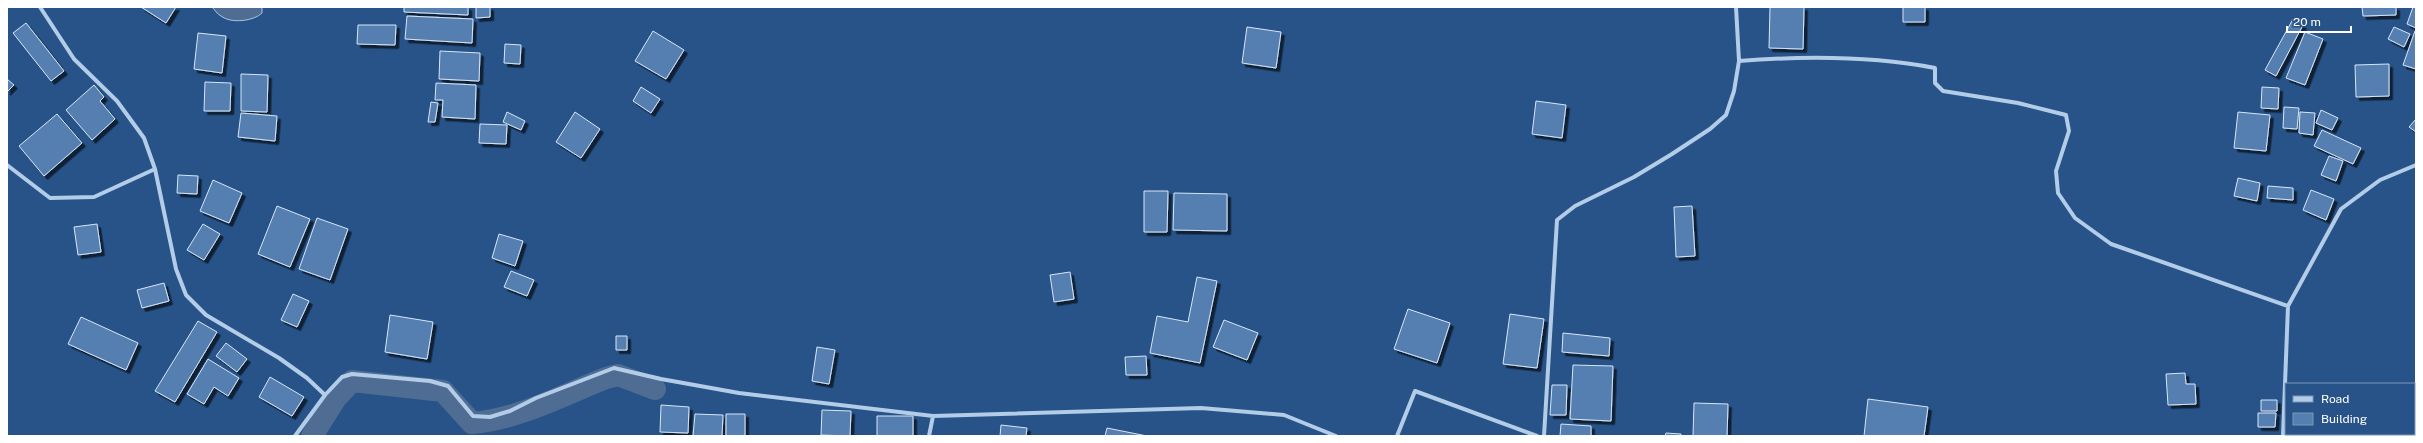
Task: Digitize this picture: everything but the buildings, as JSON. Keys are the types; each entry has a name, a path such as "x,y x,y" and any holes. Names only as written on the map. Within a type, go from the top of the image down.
{"street":[{"path":"40,7 74,59 117,102 144,138 155,169 176,269 186,295 206,315 279,358 307,378 325,395"},
{"path":"1544,436 1557,220 1575,206 1634,177 1672,154 1726,115 1734,91 1739,61 1736,7"},
{"path":"1739,61 1779,58 1900,61 1935,68 1935,84 1943,90 2018,102 2066,114 2069,131 2056,171 2058,193 2075,218 2110,244 2288,306"},
{"path":"7,165 50,198 94,197 155,169"},
{"path":"2285,383 2288,306 2341,209 2380,180 2416,165"},
{"path":"295,436 325,395 342,377 352,374 430,381 448,386 473,416 490,417 510,412 536,398 614,368 661,379 739,393 933,416 1201,408 1284,415 1336,436"},
{"path":"2283,436 2285,384"},
{"path":"1397,436 1415,391 1537,436"},
{"path":"930,436 933,416"}],"water":[{"path":"212,7 262,7 262,13 248,20 236,21 225,18 217,13"}],"waterway":[{"path":"312,436 336,398 352,381 443,391 472,423 507,417 557,399 606,378 618,375 655,389"}]}
